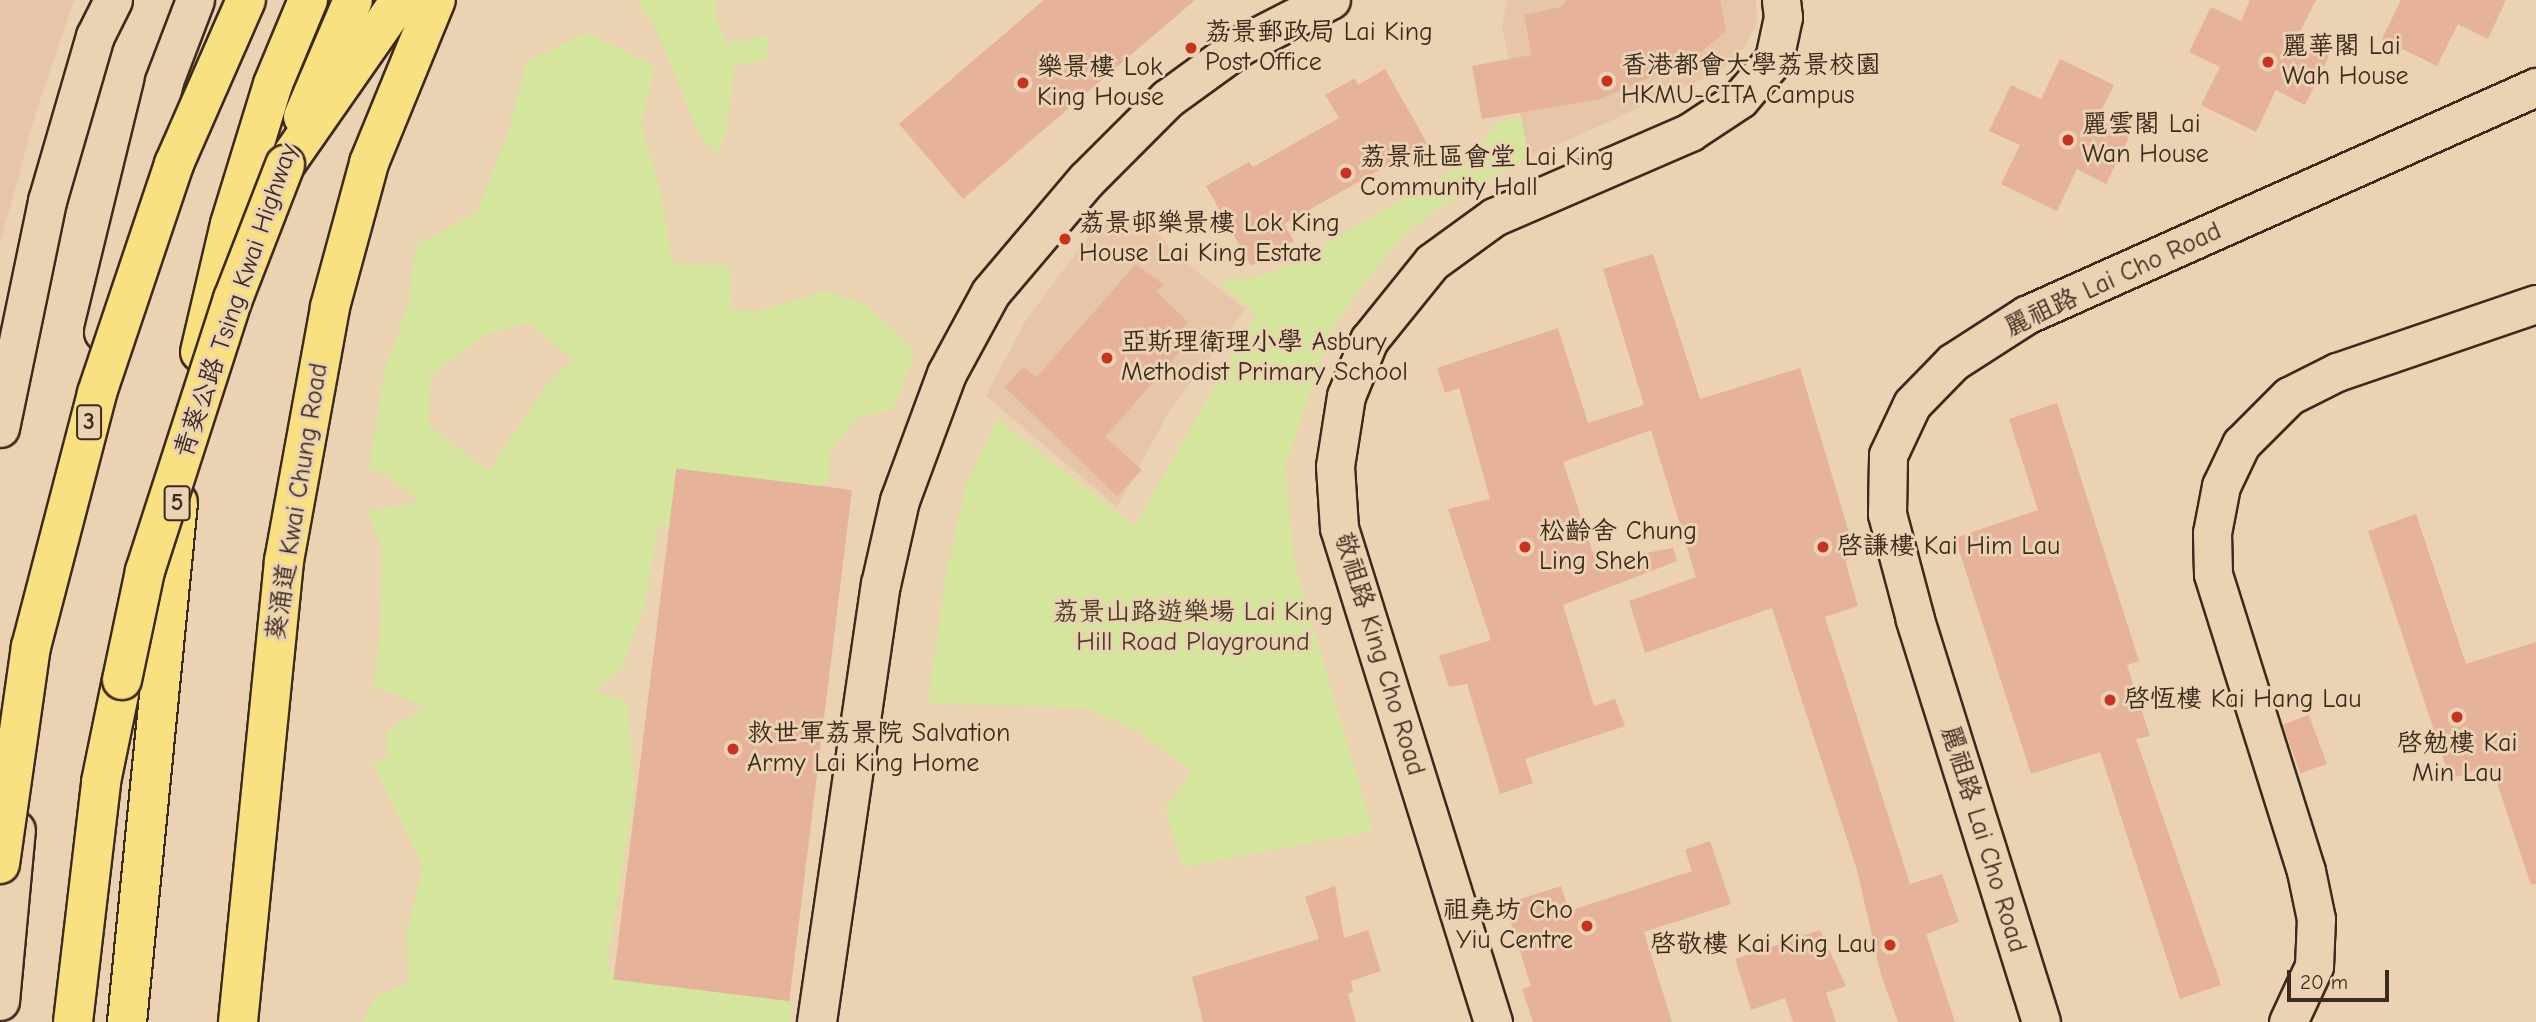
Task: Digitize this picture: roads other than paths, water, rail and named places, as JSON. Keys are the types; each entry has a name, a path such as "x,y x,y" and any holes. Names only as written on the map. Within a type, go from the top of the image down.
{"highway":[{"name":"3","path":"0,864 32,647 97,393 174,164 246,0"},
{"name":"5","path":"127,1022 171,550 195,376 230,224 273,83 308,0"},
{"name":"青葵公路 Tsing Kwai Highway","path":"73,1022 101,782 145,571 233,299 330,45 353,0"},
{"path":"285,164 400,0"},
{"name":"葵涌道 Kwai Chung Road","path":"238,1022 284,561 330,307 369,163 436,0"}],"main road":[{"path":"817,1022 881,585 900,502 947,374 991,293 1087,180 1168,99 1241,46 1331,0"}],"street":[{"path":"0,428 47,201 95,36 113,0"},
{"path":"0,1002 31,670 127,219 164,80 195,0"},
{"name":"敬祖路 King Cho Road","path":"1493,1022 1339,528 1335,466 1346,396 1369,340 1432,262 1494,216 1690,132 1740,99 1774,59 1783,16 1781,0"},
{"name":"麗祖路 Lai Cho Road","path":"2041,1022 1914,619 1887,514 1888,455 1912,404 1953,362 2026,316 2536,88"},
{"path":"2288,1022 2314,966 2316,919 2306,871 2213,574 2212,533 2221,486 2241,444 2289,396 2337,372 2536,304"}],"place":[{"name":"荔景郵政局 Lai King Post Office","path":"1191,48"},
{"name":"麗華閣 Lai Wah House","path":"2268,62"},
{"name":"香港都會大學荔景校園 HKMU-CITA Campus","path":"1607,81"},
{"name":"樂景樓 Lok King House","path":"1023,83"},
{"name":"麗雲閣 Lai Wan House","path":"2068,140"},
{"name":"荔景社區會堂 Lai King Community Hall","path":"1346,173"},
{"name":"荔景邨樂景樓 Lok King House Lai King Estate","path":"1065,239"},
{"name":"亞斯理衛理小學 Asbury Methodist Primary School","path":"1107,358"},
{"name":"松齡舍 Chung Ling Sheh","path":"1525,547"},
{"name":"啓謙樓 Kai Him Lau","path":"1823,547"},
{"name":"啓恆樓 Kai Hang Lau","path":"2110,700"},
{"name":"啓勉樓 Kai Min Lau","path":"2457,717"},
{"name":"救世軍荔景院 Salvation Army Lai King Home","path":"733,749"},
{"name":"祖堯坊 Cho Yiu Centre","path":"1587,926"},
{"name":"啓敬樓 Kai King Lau","path":"1890,945"}],"park label":[{"name":"荔景山路遊樂場 Lai King Hill Road Playground","path":"1193,628"}]}
